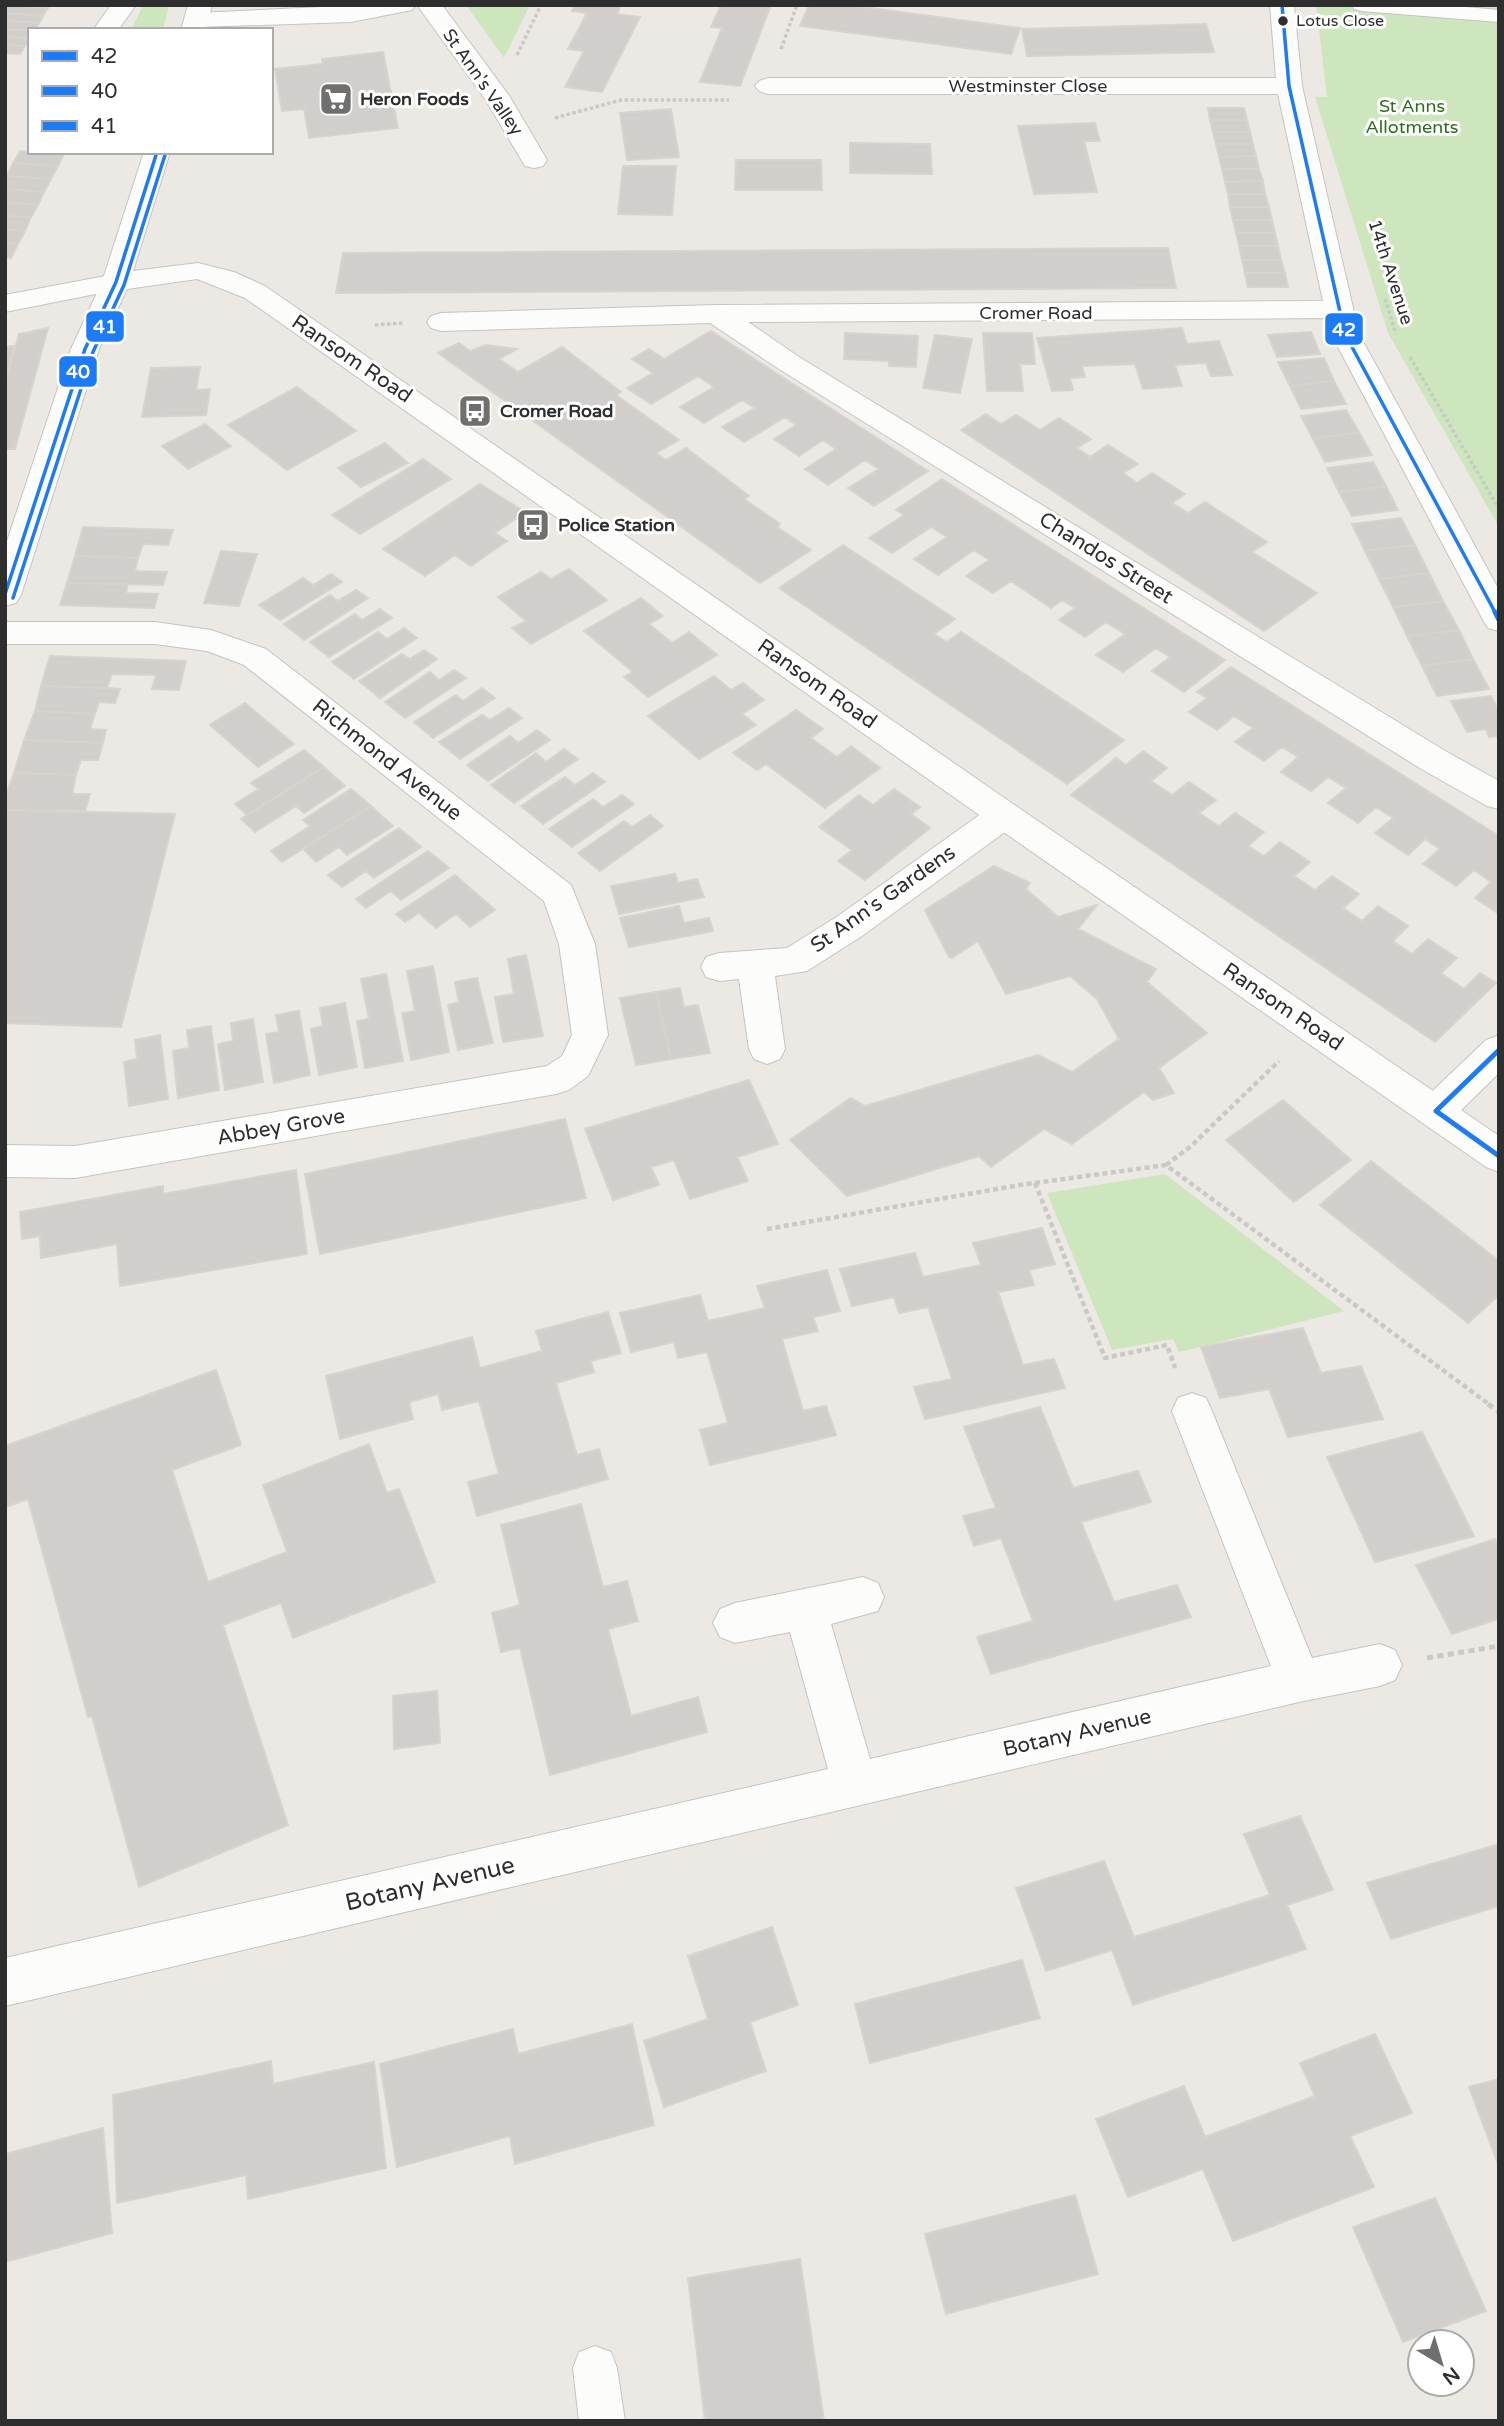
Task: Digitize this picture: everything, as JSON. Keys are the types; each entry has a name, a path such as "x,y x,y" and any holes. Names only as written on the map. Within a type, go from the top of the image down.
{"street":[{"path":"107,28 124,5"},
{"path":"197,18 340,16 403,5"},
{"name":"St Ann's Valley","path":"429,5 497,97 534,160"},
{"path":"1282,5 1289,86 1345,334 1499,620"},
{"name":"Westminster Close","path":"768,86 1289,86"},
{"path":"5,595 85,349 116,282 156,154"},
{"name":"Ransom Road","path":"5,304 116,282 198,271 224,278 255,292 1004,815 1499,1156"},
{"name":"Cromer Road","path":"441,321 716,314 1338,310"},
{"name":"Chandos Street","path":"716,314 789,363 1435,761 1499,797"},
{"name":"Richmond Avenue","path":"5,633 155,633 211,641 255,657 559,894 577,944 590,1035 575,1066 556,1079"},
{"name":"St Ann's Gardens","path":"719,967 794,961 850,926 1004,815"},
{"path":"755,964 766,1049"},
{"path":"1436,1111 1499,1050"},
{"name":"Abbey Grove","path":"5,1161 75,1162 556,1079"},
{"path":"1192,1411 1299,1681"},
{"path":"735,1623 863,1597"},
{"path":"805,1609 855,1785"},
{"name":"Botany Avenue","path":"5,1982 1299,1681 1380,1665"}],"lane":[{"path":"1361,5 1499,16"},
{"path":"595,2368 602,2421"}],"path":[{"path":"497,97 541,5"},
{"path":"517,128 621,100 760,100 768,86 797,5"},
{"name":"14th Avenue","path":"1384,295 1396,334"},
{"path":"1410,358 1499,509"},
{"path":"767,1229 1035,1183 1166,1165 1190,1147 1313,1029"},
{"path":"1166,1165 1499,1412"},
{"path":"1035,1183 1105,1358 1167,1345 1192,1411"},
{"path":"1380,1665 1499,1646"}],"green space":[{"path":"143,5 169,5 163,28 132,28"},
{"path":"466,5 530,5 504,58"},
{"name":"St Anns Allotments","path":"1316,5 1499,5 1499,527 1388,333 1315,97 1327,97"},
{"path":"1165,1174 1344,1311 1179,1352 1173,1339 1112,1350 1047,1193"}],"building":[{"path":"5,5 48,8 43,16 5,13"},
{"path":"575,5 621,5 617,14 640,17 602,92 565,87 584,51 568,49 587,13 572,11"},
{"path":"721,5 771,5 740,86 700,82 722,28 711,27"},
{"path":"809,5 848,5 1020,28 1011,54 800,26"},
{"path":"5,13 43,16 39,23 5,21"},
{"path":"5,21 39,23 36,28 28,28 28,31 5,29"},
{"path":"1206,24 1214,52 1027,56 1022,29"},
{"path":"5,29 28,31 28,38 5,37"},
{"path":"5,37 28,39 25,46 5,45"},
{"path":"5,45 25,46 20,54 5,53"},
{"name":"Heron Foods","path":"383,52 398,128 309,138 304,109 282,111 275,69 323,64 322,59"},
{"path":"1208,108 1244,108 1247,120 1210,120"},
{"path":"671,109 679,157 627,160 620,113"},
{"path":"1210,120 1247,120 1250,132 1213,132"},
{"path":"1095,123 1100,141 1084,141 1097,192 1034,194 1018,126"},
{"path":"1213,132 1250,132 1253,144 1216,144"},
{"path":"850,143 930,144 932,174 850,173"},
{"path":"1216,144 1253,144 1256,156 1219,157"},
{"path":"20,151 28,152 28,154 64,154 58,166 13,163"},
{"path":"1256,156 1259,169 1222,169 1219,157"},
{"path":"736,160 821,160 822,190 735,190"},
{"path":"13,163 58,166 51,179 7,176"},
{"path":"623,166 676,166 672,215 618,214"},
{"path":"1222,169 1259,169 1263,181 1225,182"},
{"path":"7,176 51,179 44,192 5,189"},
{"path":"1263,181 1265,194 1228,194 1225,182"},
{"path":"5,189 44,192 38,205 5,202"},
{"path":"1228,194 1265,194 1269,207 1230,207"},
{"path":"5,202 38,205 31,217 5,216"},
{"path":"1230,207 1269,207 1272,220 1233,220"},
{"path":"5,216 31,217 25,231 5,229"},
{"path":"1233,220 1272,220 1275,233 1236,233"},
{"path":"5,229 25,231 18,244 5,243"},
{"path":"1236,233 1275,233 1278,246 1239,246"},
{"path":"5,243 18,244 11,258 5,257"},
{"path":"1239,246 1278,246 1281,260 1242,260"},
{"path":"1168,248 1176,288 336,293 343,253"},
{"path":"1242,260 1281,260 1285,273 1245,273"},
{"path":"1245,273 1285,273 1288,287 1248,287"},
{"path":"48,328 15,449 5,449 5,383 19,334"},
{"path":"1182,328 1187,344 1219,341 1232,375 1211,376 1206,363 1175,365 1182,386 1143,389 1135,364 1082,366 1085,377 1070,378 1073,390 1052,391 1037,338"},
{"path":"711,331 928,471 874,506 848,488 879,469 865,460 828,485 805,469 836,449 823,440 799,456 774,439 796,425 785,417 744,442 722,427 755,408 742,400 704,423 680,407 714,387 698,376 651,404 627,388 653,373 632,359 649,349 664,359"},
{"path":"1311,332 1320,354 1277,357 1268,335"},
{"path":"845,333 918,336 916,367 889,366 889,361 844,359"},
{"path":"983,333 1032,333 1035,364 1020,364 1023,391 987,391"},
{"path":"935,335 972,339 960,393 923,388"},
{"path":"459,343 470,351 486,345 517,349 499,359 518,372 562,347 621,392 616,395 679,440 656,453 666,460 686,448 749,496 744,499 780,524 777,527 811,550 760,583 438,353"},
{"path":"15,346 5,383 5,347"},
{"path":"1324,358 1334,381 1290,386 1278,362"},
{"path":"200,367 196,390 210,389 206,415 142,417 151,368"},
{"path":"1334,381 1346,404 1301,409 1290,386"},
{"path":"297,387 356,431 287,470 228,425"},
{"path":"1346,410 1359,432 1313,439 1301,416"},
{"path":"986,414 1001,424 1016,415 1040,430 1059,418 1091,439 1077,448 1090,457 1108,445 1138,464 1123,473 1137,483 1152,473 1185,494 1172,503 1188,513 1205,502 1267,542 1252,552 1317,593 1264,631 961,430"},
{"path":"205,424 231,446 188,469 162,446"},
{"path":"1359,432 1372,455 1325,462 1313,439"},
{"path":"385,443 408,463 361,487 338,468"},
{"path":"423,459 451,479 360,534 332,515"},
{"path":"1373,462 1386,486 1339,492 1327,468"},
{"path":"942,479 1225,660 1184,692 1152,671 1170,657 1156,648 1123,672 1096,655 1125,634 1106,622 1085,637 1059,620 1075,608 1062,600 1051,608 1011,581 993,593 966,576 989,560 974,550 938,575 914,559 947,537 931,527 892,553 869,538 904,515 896,510"},
{"path":"480,484 525,512 495,533 507,541 471,566 455,555 425,576 383,549"},
{"path":"1386,486 1398,510 1352,516 1339,492"},
{"path":"1401,518 1415,545 1365,551 1352,524"},
{"path":"83,527 173,530 168,545 143,544 138,558 75,556"},
{"path":"843,545 955,619 934,634 947,642 961,632 1124,740 1067,784 779,588"},
{"path":"1415,545 1429,573 1379,579 1365,551"},
{"path":"221,551 257,554 239,606 204,603"},
{"path":"75,556 138,558 135,571 167,572 163,585 67,583"},
{"path":"569,569 607,600 531,644 512,628 526,621 498,597 541,572 551,579"},
{"path":"1429,573 1443,601 1393,607 1379,579"},
{"path":"331,574 342,582 280,620 259,605 303,578 313,585"},
{"path":"67,583 128,584 126,593 158,594 154,608 60,605"},
{"path":"356,590 368,598 304,640 284,624 330,595 338,601"},
{"path":"641,598 663,616 649,624 672,643 689,632 717,655 648,697 624,677 633,672 584,631"},
{"path":"1443,601 1459,630 1407,636 1393,607"},
{"path":"380,609 392,618 329,657 310,642 355,614 362,620"},
{"path":"404,628 417,638 354,679 332,662 378,632 387,639"},
{"path":"1459,630 1473,659 1422,666 1407,636"},
{"path":"424,650 437,659 380,698 359,681 402,654 410,659"},
{"path":"50,656 186,661 179,690 152,689 156,675 112,674 107,688 41,686"},
{"path":"1473,659 1489,689 1437,696 1422,666"},
{"path":"1231,667 1499,836 1499,914 1475,898 1491,882 1474,870 1456,886 1423,864 1440,849 1425,839 1408,855 1375,833 1393,818 1376,807 1358,823 1328,803 1346,788 1328,777 1311,791 1281,772 1298,757 1282,747 1264,761 1235,742 1253,728 1234,716 1217,730 1189,712 1207,698 1197,692"},
{"path":"454,670 466,678 405,718 385,702 430,672 439,680"},
{"path":"714,676 731,690 743,683 764,700 742,714 756,725 699,759 648,716"},
{"path":"41,686 120,689 115,703 99,702 95,714 35,711"},
{"path":"482,688 495,698 433,738 414,722 456,695 463,701"},
{"path":"1491,696 1499,712 1499,736 1489,737 1486,729 1467,732 1451,701"},
{"path":"245,703 294,744 258,767 210,725"},
{"path":"509,708 522,718 460,759 439,742 482,715 490,720"},
{"path":"796,710 823,729 811,738 837,757 851,746 880,768 825,808 766,764 757,770 733,753"},
{"path":"35,711 95,714 90,729 106,730 103,743 24,740"},
{"path":"537,730 550,740 488,781 467,765 510,736 518,743"},
{"path":"24,740 103,743 98,760 81,760 76,775 14,773"},
{"path":"564,749 578,759 514,803 491,785 536,753 546,762"},
{"path":"304,750 324,767 247,815 235,804 259,789 251,783"},
{"path":"1143,751 1167,768 1151,781 1172,795 1189,782 1216,800 1199,813 1219,826 1235,813 1264,832 1248,846 1264,856 1280,842 1310,862 1294,876 1315,890 1332,876 1359,894 1343,908 1362,921 1378,906 1408,926 1393,941 1412,954 1428,939 1457,958 1441,973 1464,989 1480,973 1496,983 1435,1042 1071,795 1116,758 1126,765"},
{"path":"324,767 345,786 304,813 296,806 255,832 241,819"},
{"path":"14,773 76,775 72,794 90,794 85,811 5,810 5,799"},
{"path":"593,773 605,782 543,824 521,806 565,777 575,785"},
{"path":"351,789 371,806 282,862 271,851 310,826 303,820"},
{"path":"894,789 920,807 911,814 930,828 865,880 838,861 852,850 819,827 859,795 873,805"},
{"path":"622,795 634,804 572,847 549,829 593,799 603,807"},
{"path":"371,806 393,826 347,855 339,847 316,862 303,849"},
{"path":"5,810 175,814 121,1027 5,1023"},
{"path":"650,815 663,826 600,871 578,853 624,821 632,827"},
{"path":"399,828 421,847 374,878 366,871 342,887 328,875"},
{"path":"428,851 449,868 401,900 391,891 366,908 356,899"},
{"path":"994,866 1030,883 1026,889 1058,917 1097,905 1078,929 1156,969 1147,982 1207,1033 1159,1068 1174,1093 1153,1100 1144,1092 1072,1144 1044,1129 991,1167 979,1156 847,1196 790,1140 851,1098 865,1106 1038,1055 1072,1072 1119,1039 1097,999 1070,976 1006,994 978,941 952,958 949,957 925,910"},
{"path":"675,874 678,883 697,879 704,897 619,914 611,886"},
{"path":"455,875 495,910 470,927 456,914 436,928 419,913 405,922 396,914"},
{"path":"679,906 684,923 709,918 713,931 629,947 620,918"},
{"path":"526,955 543,1036 503,1042 495,997 514,994 508,959"},
{"path":"433,966 449,1052 411,1060 402,1013 415,1011 407,971"},
{"path":"386,974 403,1061 365,1068 357,1021 369,1019 361,979"},
{"path":"477,978 493,1043 458,1050 448,1005 459,1002 455,982"},
{"path":"680,988 684,1007 698,1005 710,1053 671,1059 656,992"},
{"path":"656,992 671,1059 636,1065 620,998"},
{"path":"345,1003 357,1067 319,1075 311,1029 323,1026 320,1008"},
{"path":"299,1011 310,1075 274,1083 266,1034 279,1032 276,1015"},
{"path":"253,1019 263,1082 225,1090 218,1044 233,1041 231,1023"},
{"path":"211,1026 219,1090 178,1098 173,1051 189,1048 187,1030"},
{"path":"160,1035 168,1099 129,1106 124,1062 137,1059 135,1040"},
{"path":"749,1080 778,1144 737,1157 748,1181 690,1199 674,1160 651,1167 659,1185 613,1200 585,1129"},
{"path":"1283,1100 1351,1160 1294,1202 1226,1140"},
{"path":"565,1119 586,1198 320,1254 305,1174"},
{"path":"1371,1161 1499,1261 1499,1295 1468,1323 1320,1205"},
{"path":"296,1170 307,1254 120,1286 117,1244 41,1258 40,1236 22,1239 20,1212 163,1186 163,1194"},
{"path":"1042,1228 1055,1264 1029,1270 1034,1285 998,1292 1023,1365 1054,1359 1065,1388 925,1419 914,1387 952,1379 928,1307 899,1313 894,1297 852,1306 840,1269 915,1253 923,1277 981,1265 973,1243"},
{"path":"827,1270 840,1311 813,1317 818,1331 782,1339 803,1411 826,1406 836,1435 710,1465 700,1430 728,1423 707,1352 678,1358 674,1342 631,1352 620,1313 700,1295 708,1321 765,1308 757,1286"},
{"path":"608,1312 621,1353 591,1361 594,1372 556,1383 577,1455 599,1449 608,1479 477,1516 468,1482 499,1474 479,1401 442,1410 438,1394 409,1402 413,1419 340,1439 326,1376 472,1337 480,1368 542,1351 536,1331"},
{"path":"1303,1328 1321,1373 1361,1366 1383,1419 1288,1437 1269,1389 1220,1398 1201,1347"},
{"path":"216,1370 241,1445 172,1470 208,1582 287,1552 263,1485 369,1444 387,1493 399,1489 435,1582 293,1638 281,1603 223,1625 288,1825 139,1887 92,1716 88,1717 28,1499 5,1507 5,1446"},
{"path":"1040,1407 1073,1488 1138,1471 1151,1502 1081,1522 1114,1602 1177,1585 1191,1617 991,1674 977,1637 1033,1621 1001,1538 974,1546 963,1516 996,1508 964,1427"},
{"path":"1422,1432 1474,1536 1375,1562 1327,1457"},
{"path":"581,1504 603,1587 627,1581 638,1621 608,1629 631,1716 698,1697 707,1732 550,1775 520,1648 501,1652 492,1613 520,1605 501,1525"},
{"path":"1495,1539 1499,1545 1499,1619 1452,1634 1416,1565"},
{"path":"437,1691 440,1743 394,1749 393,1696"},
{"path":"1300,1816 1333,1890 1287,1905 1306,1949 1133,2005 1112,1950 1046,1971 1016,1888 1104,1861 1134,1937 1270,1895 1244,1834"},
{"path":"1499,1844 1499,1906 1391,1939 1367,1883"},
{"path":"772,1927 798,2005 750,2022 766,2071 664,2107 644,2041 708,2019 688,1956"},
{"path":"1022,1960 1040,2018 870,2063 855,2004"},
{"path":"632,2024 654,2125 515,2164 510,2136 397,2167 380,2064 513,2029 518,2054"},
{"path":"1375,2034 1412,2113 1350,2136 1374,2187 1233,2241 1203,2169 1128,2197 1096,2119 1184,2086 1205,2137 1315,2096 1300,2063"},
{"path":"271,2061 273,2084 374,2062 386,2168 248,2199 246,2175 117,2203 113,2095"},
{"path":"1499,2079 1499,2164 1498,2164 1469,2087"},
{"path":"103,2128 112,2233 5,2262 5,2154"},
{"path":"1075,2195 1098,2274 946,2314 925,2234"},
{"path":"1435,2198 1486,2311 1440,2328 1406,2328 1406,2341 1403,2342 1353,2227"},
{"path":"800,2259 824,2421 705,2421 688,2278"}],"transit line":[{"name":"42","path":"1282,5 1289,86 1345,334 1499,620"},
{"name":"40","path":"5,594 85,349 116,282 156,154"},
{"name":"41","path":"13,598 93,352 124,285 165,155"},
{"name":"42","path":"1499,1050 1436,1111 1499,1156"}],"place":[{"name":"Lotus Close","path":"1283,21"},
{"name":"Heron Foods","path":"336,99"},
{"name":"Cromer Road","path":"475,411"},
{"name":"Police Station","path":"533,525"}]}
